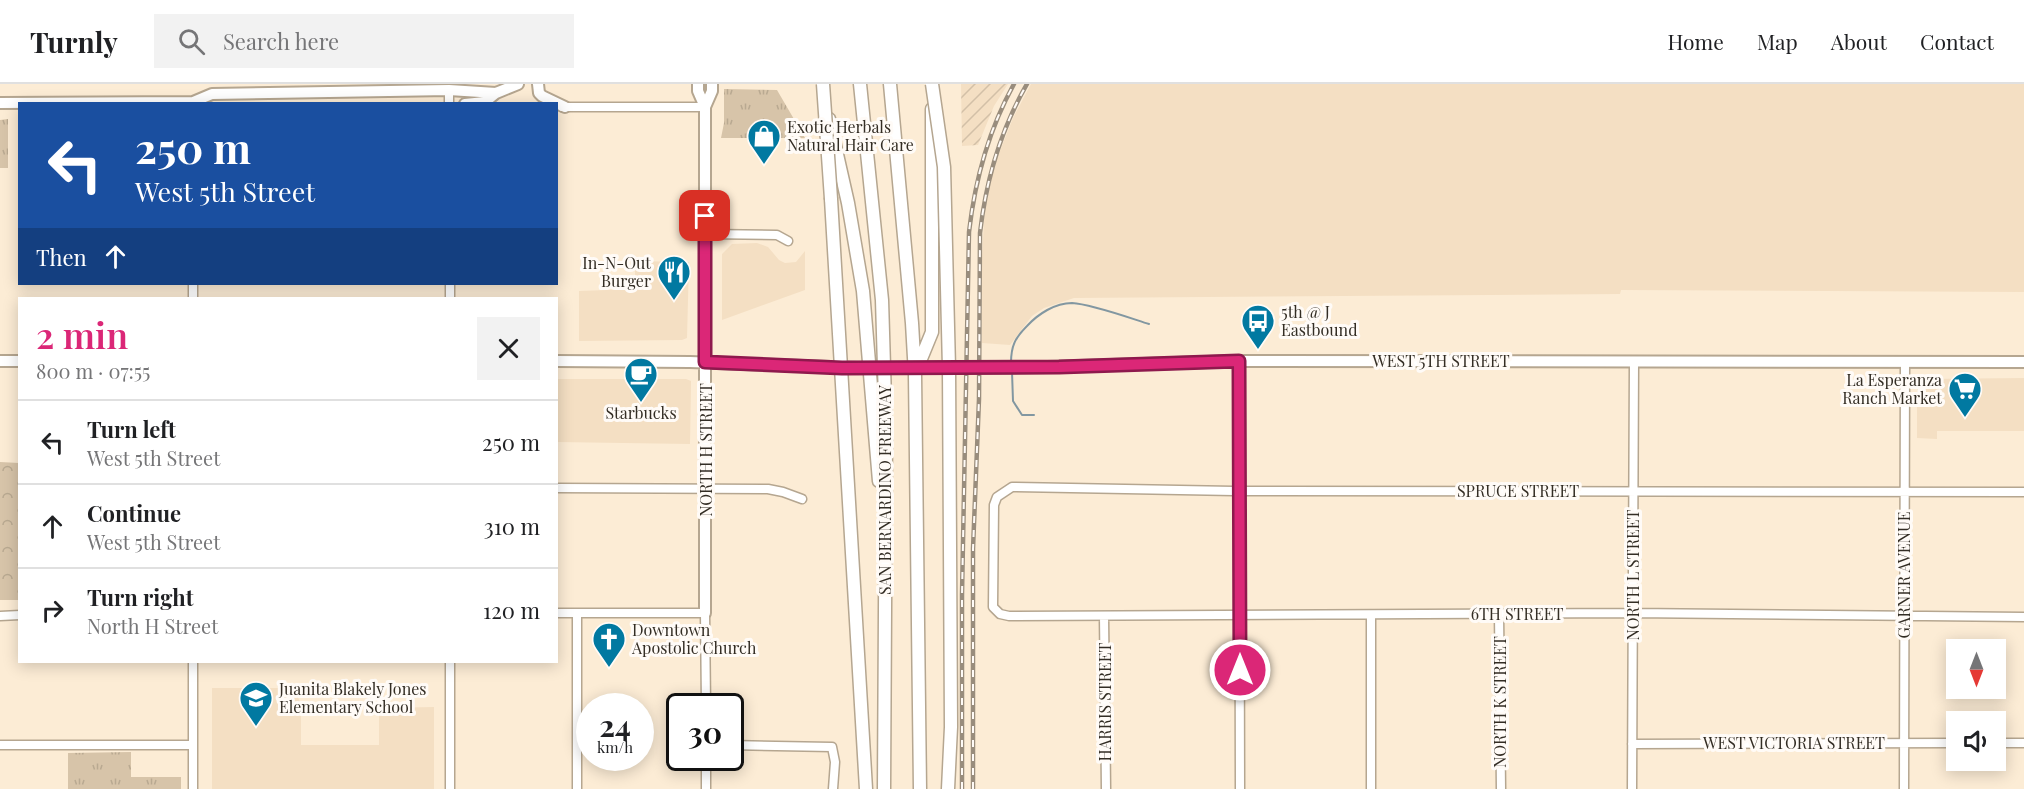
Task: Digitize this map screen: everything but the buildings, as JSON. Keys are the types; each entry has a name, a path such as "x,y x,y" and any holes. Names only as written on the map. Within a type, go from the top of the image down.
{"highway":[{"path":"822,84 849,368 867,789"},
{"path":"822,84 848,203 863,291 886,584"},
{"name":"SAN BERNARDINO FREEWAY","path":"860,84 882,300 886,433 884,789"},
{"name":"SAN BERNARDINO FREEWAY","path":"890,84 915,375 920,789"},
{"path":"915,375 932,332 932,84"},
{"path":"932,84 944,167 949,368 951,727 948,789"}],"main road":[{"path":"197,102 212,94 449,90 496,93 518,84"},
{"path":"538,84 539,93 552,102"},
{"name":"NORTH H STREET","path":"698,84 698,91 705,107 705,613"},
{"name":"NORTH H STREET","path":"705,107 712,91 712,84"},
{"path":"489,102 496,93"},
{"path":"0,103 18,103"},
{"path":"0,361 18,361"},
{"name":"WEST 5TH STREET","path":"558,361 705,362 849,368 1047,367 1239,361 2024,362"}],"street":[{"path":"449,90 449,102"},
{"path":"561,107 705,107"},
{"path":"705,234 777,235 788,241"},
{"path":"1239,361 1240,789"},
{"name":"NORTH L STREET","path":"1632,789 1634,361"},
{"name":"GARNER AVENUE","path":"1904,789 1905,361"},
{"path":"558,488 768,489 802,499"},
{"name":"SPRUCE STREET","path":"1010,616 1000,614 993,607 994,505 1002,492 1012,488 1240,491 2024,492"},
{"path":"558,613 705,613 706,693"},
{"path":"577,613 577,789"},
{"name":"NORTH K STREET","path":"1499,614 1501,789"},
{"name":"6TH STREET","path":"1010,616 1632,614 2024,617"},
{"path":"0,616 18,615"},
{"path":"1371,615 1371,789"},
{"name":"HARRIS STREET","path":"1104,616 1106,789"},
{"path":"194,663 194,789"},
{"path":"450,663 450,789"},
{"path":"2006,743 2024,742"},
{"name":"WEST VICTORIA STREET","path":"1632,744 1946,743"},
{"path":"0,745 194,745"},
{"path":"744,745 832,747 835,762 833,789"},
{"path":"706,771 706,789"}],"shaded area":[{"path":"961,84 1008,84 994,106 978,145 962,146"},
{"path":"1031,84 2024,84 2024,292 1621,290 1620,294 1074,298 1044,308 1032,316 1010,345 982,343 982,258 985,203 996,161 1013,118"},
{"path":"757,243 768,247 779,260 785,263 796,262 805,251 805,290 722,320 722,254 732,244"},
{"path":"635,261 689,262 687,338 682,340 579,341 579,291 635,289"},
{"path":"2024,378 2024,431 1937,431 1937,439 1917,438 1917,388 1924,379"},
{"path":"558,379 686,379 691,381 690,444 558,442"},
{"name":"Juanita Blakely Jones Elementary School","path":"212,688 287,688 295,691 301,704 301,745 379,745 379,708 434,707 434,789 212,789"}],"green space":[{"path":"724,89 777,90 805,138 721,138 724,123"},
{"path":"8,119 8,168 0,168 0,120"},
{"path":"0,462 18,463 18,600 0,600"},
{"path":"131,752 131,777 181,777 181,789 68,789 68,753"}],"waterway":[{"path":"1011,363 1014,343 1019,334 1036,317 1066,303 1089,306 1149,324"},
{"path":"1012,372 1013,401 1022,415 1034,415"}],"railway":[{"path":"962,789 962,595 969,232 984,156 997,120 1014,84"},
{"path":"973,789 973,549 979,399 980,233 990,175 1009,120 1027,84"}],"place":[{"name":"Exotic Herbals Natural Hair Care","path":"764,165"},
{"name":"In-N-Out Burger","path":"674,301"},
{"name":"5th @ J Eastbound","path":"1258,350"},
{"name":"Starbucks","path":"641,403"},
{"name":"La Esperanza Ranch Market","path":"1965,418"},
{"name":"Downtown Apostolic Church","path":"609,668"},
{"name":"Juanita Blakely Jones Elementary School","path":"256,727"}],"route":[{"path":"705,216 705,362 842,368 1059,367 1239,361 1240,670"}]}
